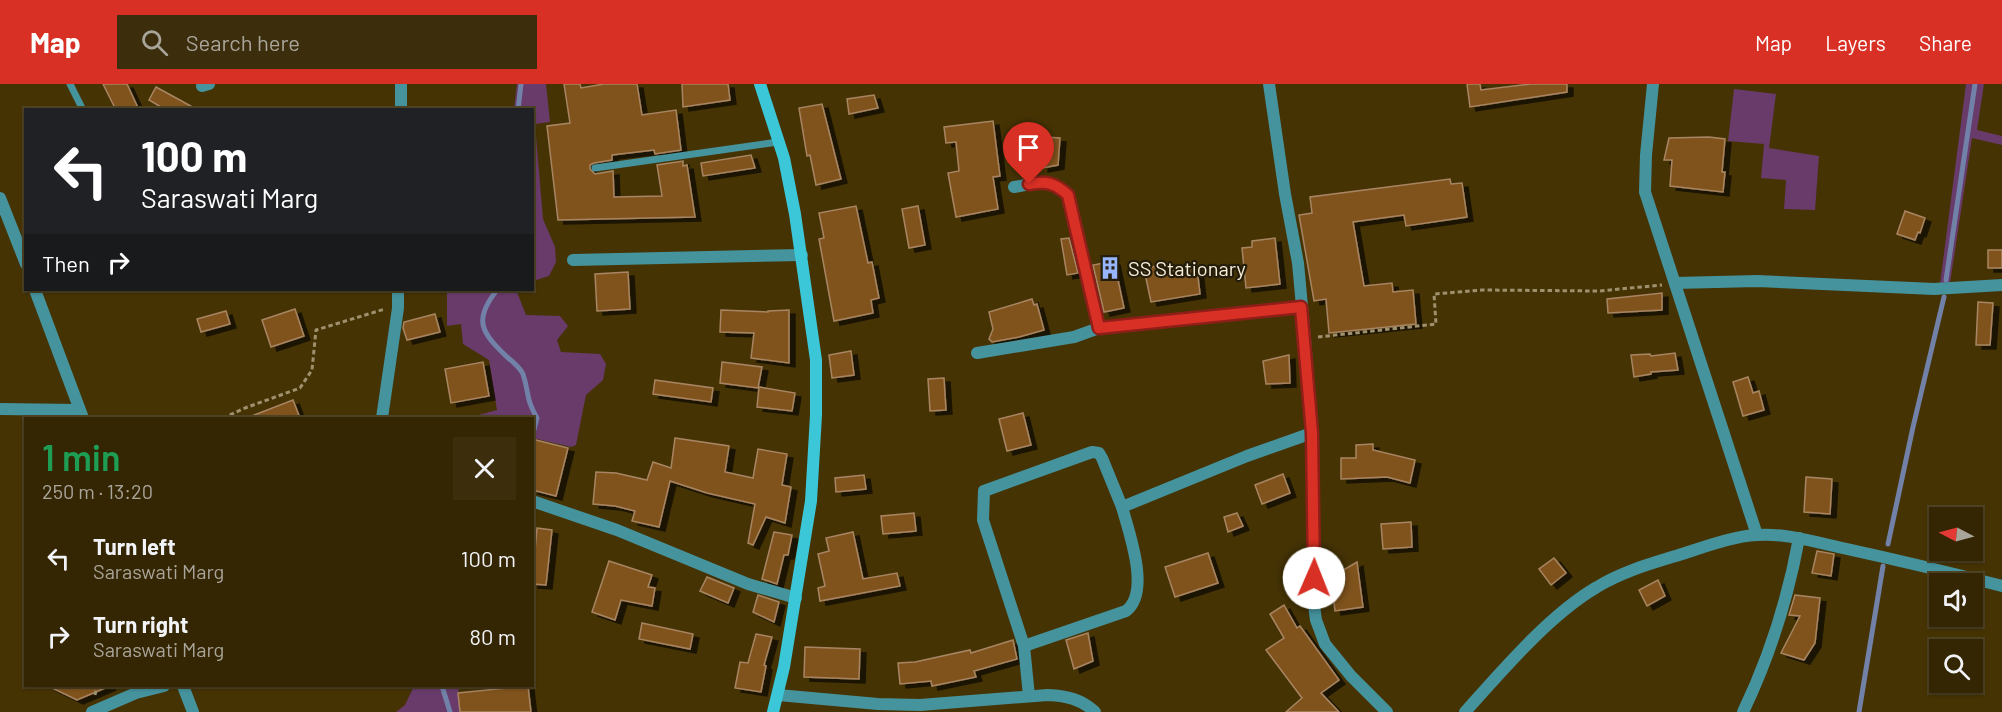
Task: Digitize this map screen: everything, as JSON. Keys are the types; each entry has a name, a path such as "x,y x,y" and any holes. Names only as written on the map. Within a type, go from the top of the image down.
{"street":[{"path":"401,84 401,108"},
{"path":"760,84 784,158 802,255 816,360 816,415 811,501 796,598 773,712"},
{"path":"1269,84 1298,264 1305,339 1312,433 1313,598 1316,620 1325,644 1351,676 1387,712"},
{"path":"1653,84 1645,192 1757,534"},
{"path":"1014,187 1044,181 1058,185 1068,195 1099,328"},
{"path":"0,198 24,259"},
{"path":"573,260 802,255"},
{"path":"1675,283 1757,281 1934,289 2002,285"},
{"path":"0,409 81,414 35,291"},
{"path":"382,417 398,291"},
{"path":"977,353 1074,337 1099,328 1301,307"},
{"path":"1122,507 1247,456 1312,433"},
{"path":"1024,646 1126,611 1133,606 1137,592 1136,561 1122,507 1099,453 1092,452 984,491 983,520 1024,646 1029,696"},
{"path":"534,502 617,530 748,584 796,598"},
{"path":"1465,712 1503,669 1561,613 1598,586 1640,567 1711,545 1757,534 1799,538 2002,586"},
{"path":"1743,712 1776,630 1794,567 1799,538"},
{"path":"92,712 136,693 160,687"},
{"path":"183,687 193,712"},
{"path":"778,695 878,704 920,705 1029,696 1064,696 1079,700 1095,712"}],"lane":[{"path":"70,84 83,108"},
{"path":"595,168 778,142"}],"path":[{"path":"1305,339 1436,324 1434,294 1482,290 1599,291 1675,283"},
{"path":"225,417 300,388 312,370 316,330 398,305"}],"shaded area":[{"path":"517,84 546,84 550,122 535,124 543,219 555,247 556,262 549,276 534,281 534,108 514,108"},
{"path":"1966,84 1984,84 1977,130 2002,136 2002,145 1972,138 1950,283 1940,284"},
{"path":"1734,89 1776,94 1769,148 1819,156 1815,210 1784,209 1786,180 1761,178 1764,144 1728,141"},
{"path":"447,291 518,291 526,315 560,316 568,326 557,340 561,352 600,354 606,364 603,380 586,395 576,445 571,447 534,438 534,417 472,417 497,410 489,360 463,344 461,324 447,326"},
{"path":"414,687 460,687 460,712 396,712 405,705"}],"building":[{"path":"103,84 127,84 138,108 115,108"},
{"path":"564,84 580,84 581,88 604,84 637,84 642,115 676,110 681,150 655,154 654,150 612,155 612,160 594,163 590,165 590,169 595,174 613,171 614,197 662,196 657,165 683,161 683,166 687,165 695,217 558,220 547,126 570,123"},
{"path":"682,84 728,84 730,100 683,107"},
{"path":"1467,84 1480,84 1481,90 1531,84 1567,84 1567,92 1470,107"},
{"path":"156,87 194,108 163,108 149,100"},
{"path":"874,95 878,108 849,114 847,99"},
{"path":"822,104 841,179 816,185 810,155 807,156 799,108"},
{"path":"993,121 1000,176 993,177 998,209 956,217 948,173 959,171 956,142 946,143 944,127"},
{"path":"1045,137 1060,138 1058,165 1042,168"},
{"path":"1669,138 1725,139 1723,192 1670,186 1672,160 1664,160"},
{"path":"751,155 755,168 703,176 701,163"},
{"path":"1450,179 1451,184 1462,183 1467,217 1406,226 1404,215 1353,222 1364,286 1392,283 1393,292 1413,290 1416,324 1329,333 1326,299 1314,301 1299,215 1312,213 1310,197"},
{"path":"856,206 868,263 872,262 879,298 871,300 873,313 834,321 819,239 824,238 819,213"},
{"path":"918,206 925,245 909,248 902,209"},
{"path":"1905,211 1925,218 1915,240 1897,234"},
{"path":"1069,238 1078,273 1067,275 1061,239"},
{"path":"1275,238 1280,284 1246,288 1242,248 1252,247 1252,241"},
{"path":"1988,250 2002,250 2002,268 1988,268"},
{"path":"1114,261 1124,308 1104,312 1093,265"},
{"path":"1168,263 1170,271 1197,268 1200,294 1151,302 1144,269"},
{"path":"628,272 630,309 597,311 595,274"},
{"path":"1662,293 1662,310 1608,313 1607,299"},
{"path":"1032,299 1034,305 1037,304 1044,330 992,342 989,339 993,329 989,312"},
{"path":"1978,302 1993,303 1990,345 1976,345"},
{"path":"295,309 304,336 271,347 262,320"},
{"path":"721,310 768,312 789,310 789,363 751,358 754,333 720,332"},
{"path":"226,311 230,324 201,332 197,319"},
{"path":"435,314 440,332 407,340 403,328 404,322"},
{"path":"851,351 854,375 832,378 829,355"},
{"path":"1675,353 1678,370 1651,372 1651,374 1634,377 1631,355 1650,354 1651,356"},
{"path":"1289,355 1290,383 1266,384 1263,361"},
{"path":"483,362 489,396 451,403 445,369"},
{"path":"722,362 762,367 758,388 720,383"},
{"path":"1748,377 1753,393 1759,391 1764,410 1743,416 1733,382"},
{"path":"944,378 946,410 930,411 928,379"},
{"path":"655,380 713,388 711,402 653,394"},
{"path":"759,387 795,393 792,411 757,407"},
{"path":"293,400 300,417 249,417"},
{"path":"1023,413 1031,445 1007,451 999,419"},
{"path":"675,438 729,446 725,472 753,478 758,449 787,454 782,485 791,487 785,523 766,517 753,545 748,543 755,504 707,493 670,481 659,527 632,521 635,511 593,504 596,472 616,473 647,480 653,462 671,468"},
{"path":"534,440 568,448 556,496 534,490"},
{"path":"1373,444 1373,450 1415,460 1410,483 1387,477 1341,479 1341,458 1356,458 1356,445"},
{"path":"1283,474 1290,493 1262,504 1255,485"},
{"path":"864,475 866,489 836,492 835,478"},
{"path":"1806,477 1832,479 1830,514 1804,512"},
{"path":"914,513 916,531 883,534 881,516"},
{"path":"1237,513 1243,526 1228,532 1224,517"},
{"path":"1411,522 1412,547 1383,549 1381,524"},
{"path":"537,528 552,530 546,585 534,584"},
{"path":"774,532 792,535 788,555 784,555 777,584 762,579"},
{"path":"853,532 863,579 897,573 900,586 820,601 818,588 825,586 818,554 829,551 826,538"},
{"path":"1817,551 1834,554 1831,576 1812,573"},
{"path":"1208,553 1218,583 1175,597 1165,567"},
{"path":"1554,558 1566,573 1551,585 1539,569"},
{"path":"609,561 652,575 648,587 655,588 652,606 621,600 615,620 592,612"},
{"path":"1357,562 1363,607 1335,611 1332,586 1336,585 1335,575"},
{"path":"707,577 734,588 728,603 700,591"},
{"path":"1658,580 1665,596 1647,606 1639,590"},
{"path":"758,595 779,602 774,622 753,612"},
{"path":"1795,595 1820,598 1815,643 1804,660 1781,653 1800,616 1789,615"},
{"path":"1284,605 1297,628 1300,626 1339,680 1321,693 1339,712 1286,712 1302,698 1266,650 1284,638 1270,614"},
{"path":"642,623 693,634 690,649 639,639"},
{"path":"1088,633 1093,661 1074,669 1066,640"},
{"path":"756,634 772,637 764,665 766,666 761,692 735,688 740,662 748,663"},
{"path":"1013,640 1017,659 974,671 976,677 932,686 931,681 900,684 898,663 915,662 970,650 971,653"},
{"path":"805,647 860,649 859,679 804,677"},
{"path":"50,687 108,687 77,700"},
{"path":"528,687 531,712 460,712 458,693"}],"waterway":[{"path":"518,108 521,84"},
{"path":"1946,280 1975,84"},
{"path":"496,291 485,310 483,325 491,340 523,374 529,401 537,418 534,430"},
{"path":"1888,544 1944,297"},
{"path":"1859,712 1883,566"},
{"path":"442,687 450,712"}],"place":[{"name":"SS Stationary","path":"1110,268"}],"route":[{"path":"1029,184 1044,181 1058,185 1068,195 1099,328 1301,307 1312,433 1314,578"}]}
